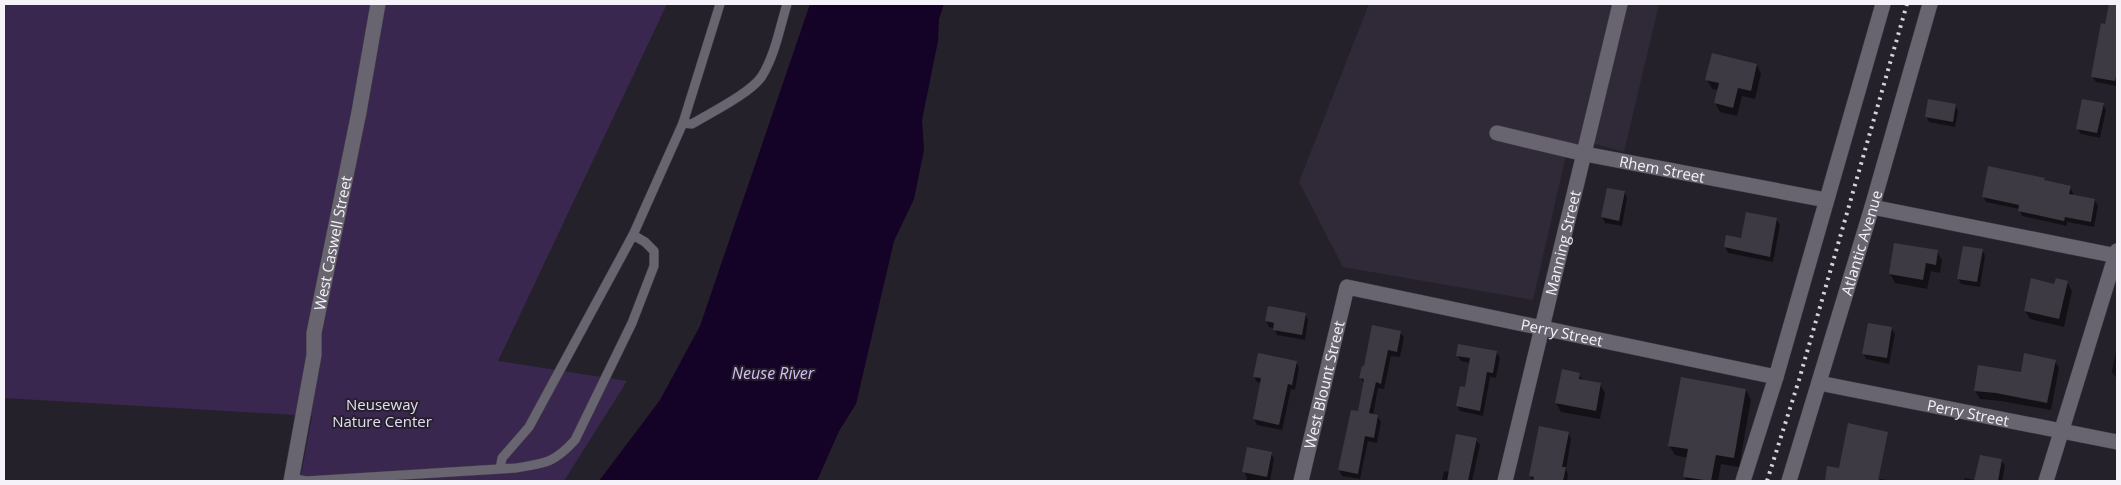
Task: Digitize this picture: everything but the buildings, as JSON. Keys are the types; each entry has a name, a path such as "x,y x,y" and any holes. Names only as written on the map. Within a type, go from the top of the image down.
{"street":[{"name":"West Caswell Street","path":"291,479 314,356 314,333 359,112 378,4"},
{"name":"Manning Street","path":"1505,481 1620,4"},
{"path":"1744,481 1883,4"},
{"name":"Atlantic Avenue","path":"1789,481 1872,207 1930,4"},
{"name":"Rhem Street","path":"1497,133 1585,154 1826,200"},
{"path":"1872,207 2117,255 2046,481"},
{"name":"Perry Street","path":"1347,287 1776,376"},
{"name":"West Blount Street","path":"1301,481 1347,287"},
{"name":"Perry Street","path":"1819,383 2117,442"}],"lane":[{"path":"500,469 502,458 529,427 633,235 683,123 720,4"},
{"path":"683,123 692,124 744,92 761,78 769,63 787,4"},
{"path":"291,479 306,481 500,469 546,464 562,454 574,440 632,323 654,266 654,251 645,242 633,235"}],"shaded area":[{"path":"1369,4 1659,4 1624,152 1581,140 1566,155 1533,300 1343,267 1299,182"}],"green space":[{"name":"Neuseway Nature Center","path":"4,4 667,4 498,361 627,381 564,481 300,481 312,416 4,398"}],"water":[{"name":"Neuse River","path":"810,4 944,4 939,19 938,41 922,120 924,150 914,199 894,241 856,404 839,431 817,481 599,481 660,400 700,326"}],"railway":[{"path":"1767,481 1799,380 1907,4"}]}
